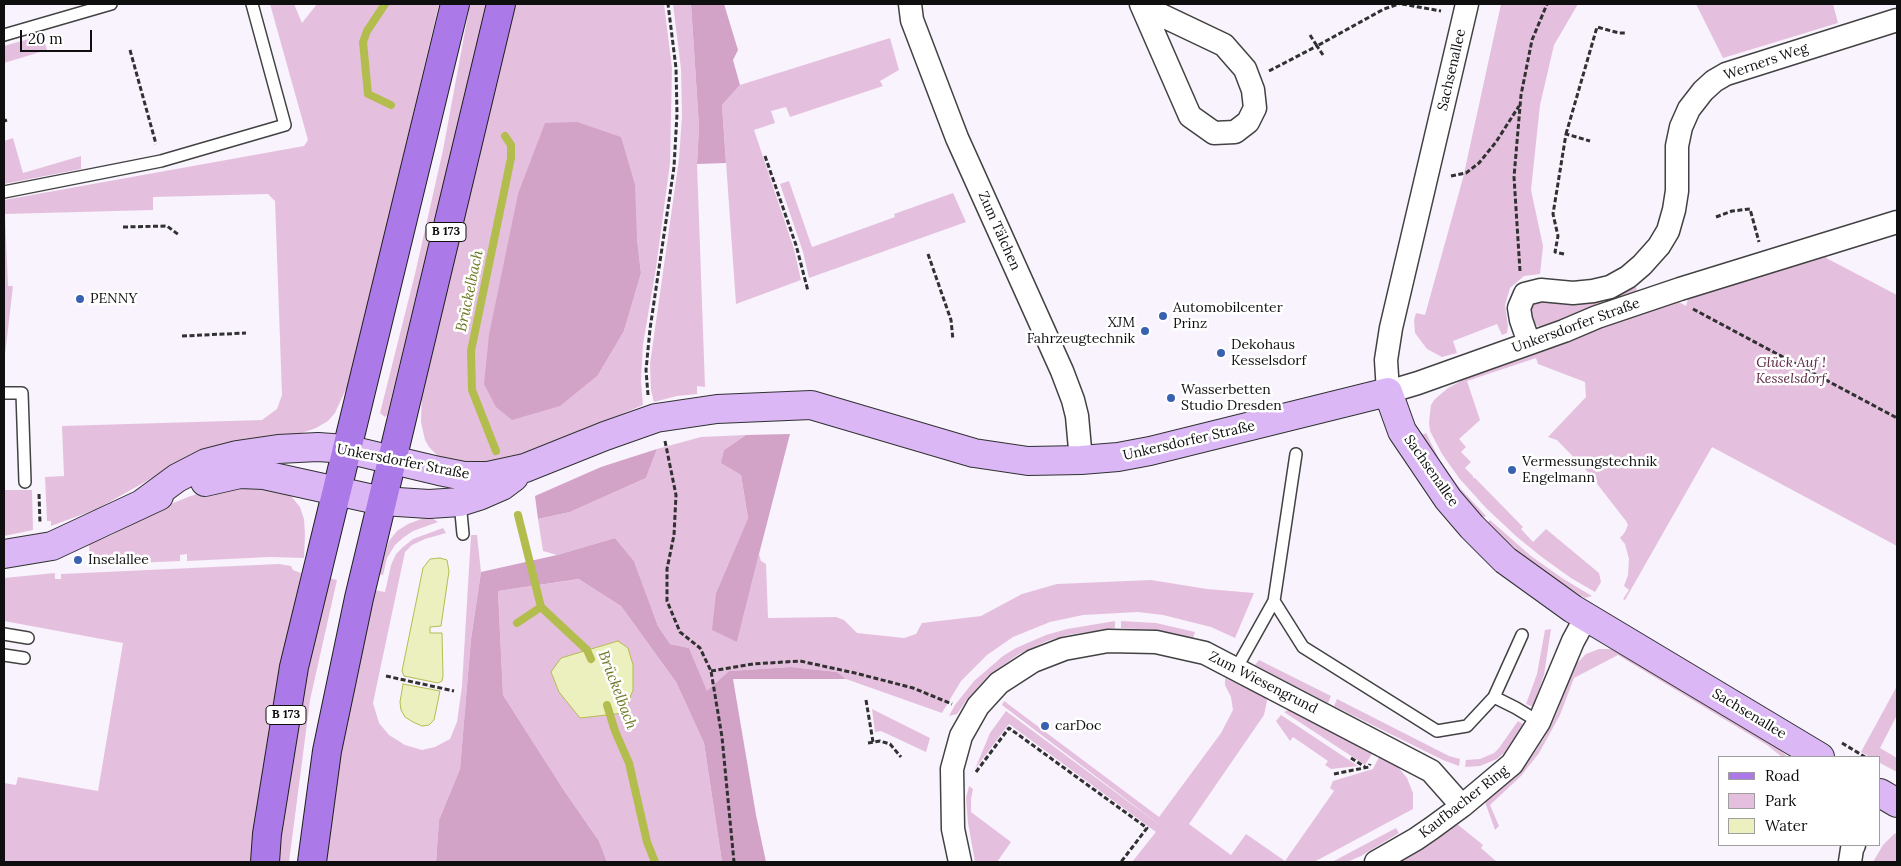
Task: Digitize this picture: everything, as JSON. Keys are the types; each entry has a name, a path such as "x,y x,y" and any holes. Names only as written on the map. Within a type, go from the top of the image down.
{"main road":[{"name":"B 173","path":"265,862 267,834 294,667 455,4"},
{"name":"B 173","path":"312,862 327,751 359,598 501,4"}],"street":[{"name":"Zum Tälchen","path":"910,4 912,20 957,138 1062,371 1073,400 1077,416 1081,460"},
{"name":"Sachsenallee","path":"1467,4 1391,328 1386,360 1388,392 1402,431 1448,499 1472,527 1505,560 1586,617 1828,749"},
{"path":"1141,5 1224,45 1245,69 1253,90 1255,108 1248,122 1235,132 1214,132 1190,116 1141,5"},
{"name":"Werners Weg","path":"1529,343 1519,308 1525,294 1540,290 1573,293 1593,291 1610,286 1628,276 1642,265 1659,246 1668,231 1674,210 1677,191 1677,146 1681,127 1689,109 1703,91 1714,81 1735,71 1897,20"},
{"name":"Unkersdorfer Straße","path":"143,503 177,478 206,463 237,455 278,449 318,447 346,449 439,472 464,476 488,476 525,468 656,418 717,409 811,406 974,453 1028,461 1118,457 1150,451 1418,383 1564,331 1597,317 1764,262 1897,222"},
{"name":"Unkersdorfer Straße","path":"4,554 42,548 68,540 143,503 177,489 240,474 280,477 382,501 429,504 460,502 478,496 502,486 525,468"},
{"name":"Kaufbacher Ring","path":"1376,862 1416,839 1462,806 1512,764 1539,722 1573,641 1586,617"},
{"name":"Zum Wiesengrund","path":"960,862 952,829 952,769 961,736 978,706 998,683 1033,661 1064,649 1108,641 1156,642 1205,653 1432,771 1462,806"},
{"path":"1850,862 1854,846"}],"lane":[{"path":"5,31 111,4"},
{"path":"4,192 161,162 286,125 252,4"},
{"path":"4,393 22,393 25,482"},
{"path":"1236,669 1274,601 1296,454"},
{"path":"460,502 463,534"},
{"path":"1274,601 1303,647 1437,731 1467,726 1494,697 1522,635"},
{"path":"4,634 28,638"},
{"path":"4,655 24,658"},
{"path":"1494,697 1539,722"}],"path":[{"path":"649,403 647,362 674,167 677,114 676,68 668,4"},
{"path":"1267,72 1386,8 1401,4 1441,11"},
{"path":"1520,272 1514,176 1521,96 1532,40 1547,4"},
{"path":"1564,254 1555,252 1558,236 1553,214 1566,134 1597,27 1619,34 1626,33"},
{"path":"1310,35 1323,55"},
{"path":"130,50 161,162"},
{"path":"1451,176 1466,174 1479,163 1496,142 1521,104"},
{"path":"1566,134 1590,142"},
{"path":"765,156 796,245 808,291"},
{"path":"1716,217 1732,211 1750,209 1764,262"},
{"path":"122,227 167,226 179,235"},
{"path":"928,254 951,320 953,340"},
{"path":"1686,306 1897,418"},
{"path":"182,336 246,333"},
{"path":"665,440 676,495 674,535 667,570 667,601 680,632 700,648 711,671 722,737 734,862"},
{"path":"25,482 38,482 42,548"},
{"path":"711,671 753,664 800,661 913,688 952,704"},
{"path":"386,676 454,691"},
{"path":"866,700 873,742"},
{"path":"976,773 1009,728 1147,828 1121,862"},
{"path":"868,743 880,741 890,744 901,757"},
{"path":"1334,774 1369,767 1382,744"},
{"path":"1828,749 1860,756"}],"green space":[{"path":"270,4 294,4 302,23 317,4 439,4 348,389 346,389 335,413 328,421 316,428 175,465 97,509 51,526 51,521 47,521 45,477 64,476 62,426 262,420 277,409 282,395 275,201 268,194 153,197 153,210 5,214 8,286 13,286 4,363 4,200 304,146 308,140"},
{"path":"470,4 487,4 385,417 380,413 415,274 443,150"},
{"path":"514,4 664,4 672,68 670,163 656,268 643,344 641,381 643,405 540,449 503,462 476,466 441,459 429,447 425,440 421,422 422,390 487,125","holes":["637,239 641,273 624,331 598,375"]},
{"path":"673,4 691,4 699,127 697,164 705,387 697,386 697,394 677,396 654,402 651,390 650,364 679,159 682,116 681,69"},
{"path":"1501,4 1578,4 1554,45 1540,105 1531,190 1543,246 1540,274 1524,276 1510,288 1505,305 1507,333 1502,335 1497,324 1453,341 1457,353 1442,357 1427,349 1415,333 1414,320 1416,313 1425,315 1463,178"},
{"path":"1696,4 1833,4 1838,23 1723,58"},
{"path":"36,37 44,40 47,50 4,63 4,46"},
{"path":"890,38 899,70 880,81 883,86 790,117 786,107 771,111 775,123 754,130 794,249 801,280 736,304 722,105 740,85"},
{"path":"13,138 23,173 81,156 81,169 4,184 4,141"},
{"path":"789,181 812,247 895,217 894,214 953,193 966,222 809,278 803,252 780,184"},
{"name":"Glück Auf ! Kesselsdorf","path":"1822,254 1828,259 1897,295 1897,546 1712,447 1625,600 1623,599 1629,590 1624,586 1628,575 1629,559 1625,544 1620,538 1628,525 1587,471 1557,440 1548,437 1586,397 1585,382 1538,364 1536,358 1467,381 1480,420 1459,439 1466,447 1461,452 1471,462 1465,468 1523,527 1521,529 1533,542 1546,529 1599,573 1601,582 1595,592 1543,558 1486,508 1459,478 1442,454 1430,431 1431,405 1448,388 1461,381 1460,377 1508,358 1657,308 1679,302 1686,306 1690,293"},
{"path":"1634,283 1638,293 1544,328 1537,326 1532,320 1528,304"},
{"path":"1426,433 1440,461 1458,486 1486,516 1482,519 1470,507 1421,435"},
{"path":"746,435 724,450 722,463 741,475 748,518 716,593 737,642 759,554 761,561 766,564 768,618 836,617 844,620 857,633 904,638 916,634 922,623 981,616 1022,594 1057,584 1151,580 1207,589 1254,593 1235,638 1211,627 1163,615 1138,612 1083,615 1050,622 1013,637 987,655 961,681 942,713 846,679 837,672 791,667 729,671 707,692 689,648 670,644 658,626 634,561 615,538 557,555 543,551 538,519 570,512 646,478 657,449 701,437"},
{"path":"253,484 285,491 300,507 304,519 304,558 270,557 187,561 187,554 180,555 180,561 90,565 89,544 110,536 166,506 188,497 203,492 205,497 211,495 210,490"},
{"path":"4,490 32,490 33,530 4,536"},
{"path":"429,516 438,522 413,531 404,537 395,545 387,558 383,575 378,574 389,541 397,531 408,524"},
{"path":"1490,520 1531,556 1592,596 1585,598 1541,570 1486,524"},
{"path":"443,528 446,533 412,545 405,552 373,703 379,723 389,735 405,745 422,750 435,747 450,739 457,722 462,686 471,535 477,535 481,572 471,639 460,769 439,820 436,862 326,862 340,756 354,678 374,590 385,592 391,565 396,554 403,547 413,539"},
{"path":"279,564 291,566 293,570 301,573 266,748 251,862 4,862 4,783 16,785 18,777 98,791 123,643 4,621 4,578 55,573 55,579 61,579 61,574"},
{"path":"329,578 337,580 310,700 289,862 279,862 286,795 302,698"},
{"path":"580,579 621,606 676,682 704,743 722,862 607,862 599,841 563,789 503,695 498,591"},
{"path":"1115,621 1115,628 1068,635 1047,641 1019,654 989,675 968,698 957,714 949,716 955,705 974,681 1003,656 1016,648 1046,635 1067,629"},
{"path":"1121,621 1156,623 1195,632 1193,638 1155,630 1121,628"},
{"path":"1551,629 1544,675 1533,707 1526,704 1537,674 1545,630"},
{"path":"1599,649 1611,649 1620,652 1770,741 1787,756 1781,756 1767,745 1618,655 1574,678 1560,715 1539,753 1521,776 1490,805 1499,826 1495,830 1485,802 1524,768 1545,737 1557,713 1574,666 1586,654"},
{"path":"1259,660 1331,696 1328,703 1255,665"},
{"path":"1225,678 1266,697 1267,701 1264,715 1189,824 1231,855 1246,834 1285,861 1334,791 1330,788 1333,781 1373,769 1380,755 1397,766 1407,778 1413,793 1413,809 1314,862 1132,862 1156,832 1009,724 975,769 990,733 1006,711 1165,829 1002,705 1004,701 1159,817 1221,733 1233,710 1231,697 1225,685"},
{"path":"1897,686 1897,715 1880,748 1897,758 1897,772 1881,764 1881,756 1868,756 1861,752"},
{"path":"1337,699 1449,756 1460,759 1459,766 1443,760 1334,706"},
{"path":"872,709 930,738 926,752 881,731 875,732"},
{"path":"1290,709 1373,752 1365,765 1284,712"},
{"path":"1281,715 1358,766 1331,769 1325,765 1328,761 1293,737 1290,741 1276,721"},
{"path":"1518,721 1523,724 1504,753 1497,759 1480,766 1465,767 1466,760 1480,759 1494,753"},
{"path":"969,786 973,789 971,812 1011,842 997,862 975,862 968,823 966,798"},
{"path":"1457,824 1483,845 1481,848 1497,862 1397,862"},
{"path":"1396,828 1399,833 1361,856 1347,862 1332,862"},
{"path":"1897,833 1897,862 1873,862 1883,845"}],"shaded area":[{"path":"691,4 724,4 738,50 733,60 740,85 722,105 726,163 697,164 699,127"},
{"path":"577,122 621,137 635,185 637,239 641,273 624,331 598,375 560,406 512,420 496,407 484,384 489,335 518,194 545,123"},
{"path":"790,434 737,642 712,630 716,593 748,518 741,475 721,463 724,450 746,435"},
{"path":"657,449 646,478 570,512 538,519 535,496 601,467"},
{"path":"615,538 634,561 658,626 670,644 689,648 707,691 729,671 791,667 837,672 846,679 733,679 756,815 766,862 722,862 704,743 676,682 621,606 579,579 498,591 503,695 563,789 599,841 607,862 436,862 439,820 460,769 471,639 481,572 557,555"}],"water":[{"path":"440,558 447,560 449,571 441,626 430,627 430,633 442,633 443,676 442,681 438,683 404,676 402,671 423,568 430,559"},
{"path":"618,641 628,648 633,665 633,690 624,713 580,718 559,692 551,672 561,658"},
{"path":"403,684 440,691 434,720 429,725 422,726 405,717 401,710 400,702"}],"waterway":[{"name":"Brückelbach","path":"385,4 367,31 363,42 368,94 391,105"},
{"name":"Brückelbach","path":"496,451 472,390 471,351 511,158 511,145 505,136"},
{"name":"Brückelbach","path":"518,515 541,607 587,650 591,659"},
{"path":"517,623 541,607"},
{"name":"Brückelbach","path":"607,705 615,731 629,763 647,842 655,862"}],"place":[{"name":"PENNY","path":"80,299"},
{"name":"Automobilcenter Prinz","path":"1163,316"},
{"name":"XJM Fahrzeugtechnik","path":"1145,331"},
{"name":"Dekohaus Kesselsdorf","path":"1221,353"},
{"name":"Wasserbetten Studio Dresden","path":"1171,398"},
{"name":"Vermessungstechnik Engelmann","path":"1512,470"},
{"name":"Inselallee","path":"78,560"},
{"name":"carDoc","path":"1045,726"}]}
